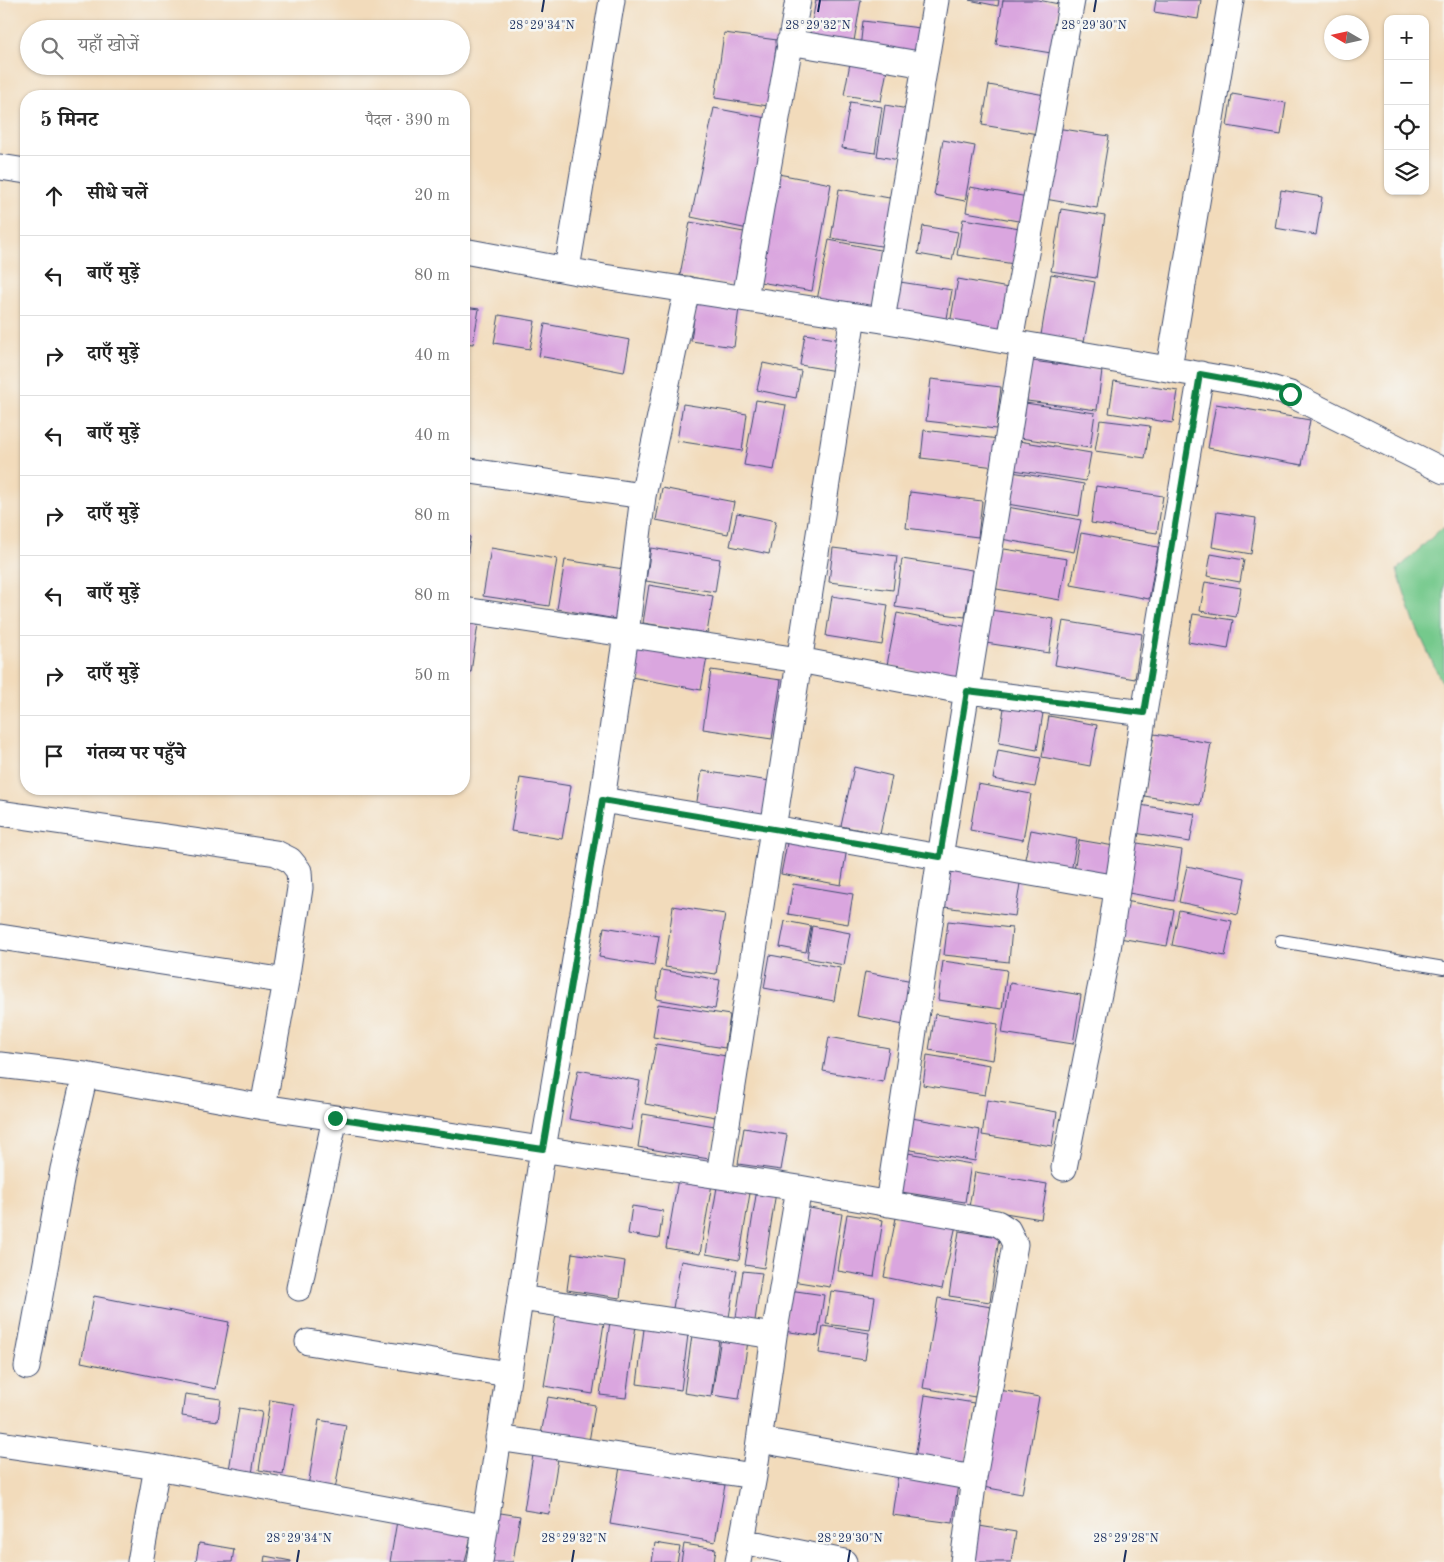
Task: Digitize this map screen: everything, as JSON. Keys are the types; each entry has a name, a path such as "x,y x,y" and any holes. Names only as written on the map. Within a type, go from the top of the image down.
{"street":[{"path":"567,269 612,0"},
{"path":"746,298 789,42 798,0"},
{"path":"882,320 936,0"},
{"path":"888,1204 967,691 1017,343 1072,0"},
{"path":"1169,368 1231,0"},
{"path":"789,42 925,65"},
{"path":"0,167 20,170"},
{"path":"470,252 1169,368 1261,385 1290,394 1444,471"},
{"path":"480,1562 543,1149 602,800 626,634 643,496 687,289"},
{"path":"719,1175 853,316"},
{"path":"1064,1168 1108,949 1144,713 1200,374"},
{"path":"470,471 643,496"},
{"path":"470,611 799,660 967,691 1144,713"},
{"path":"602,800 1117,888"},
{"path":"0,813 276,853 290,860 299,871 300,888 286,981 263,1107"},
{"path":"0,937 286,981"},
{"path":"0,1065 85,1075 263,1107 719,1175 997,1223 1008,1230 1015,1244 974,1478 963,1562"},
{"path":"27,1368 63,1169 85,1075"},
{"path":"299,1288 335,1118"},
{"path":"799,1188 774,1336 760,1440 740,1552 844,1562"},
{"path":"520,1298 774,1336"},
{"path":"308,1342 508,1374"},
{"path":"498,1438 754,1476"},
{"path":"760,1440 974,1478"},
{"path":"0,1444 157,1467 484,1527"},
{"path":"140,1562 157,1467"}],"lane":[{"path":"1281,941 1444,968"}],"green space":[{"path":"1444,526 1444,687 1414,622 1397,570"}],"building":[{"path":"816,0 861,0 853,47 809,39"},
{"path":"969,0 999,0 998,6"},
{"path":"1003,0 1038,0 1059,4 1051,53 996,44"},
{"path":"1156,0 1201,0 1198,19 1154,12"},
{"path":"863,21 920,28 916,56 860,49"},
{"path":"724,33 777,40 768,106 715,98"},
{"path":"851,58 888,65 881,101 844,95"},
{"path":"989,85 1045,95 1038,134 982,125"},
{"path":"1232,94 1286,103 1281,135 1227,126"},
{"path":"850,102 882,107 875,153 842,148"},
{"path":"885,105 908,109 899,160 877,156"},
{"path":"714,108 771,119 748,229 691,217"},
{"path":"1056,128 1109,136 1097,208 1045,199"},
{"path":"943,140 975,146 965,201 934,195"},
{"path":"773,173 831,184 812,291 754,281"},
{"path":"970,187 1028,197 1024,222 966,212"},
{"path":"839,189 895,199 887,247 831,238"},
{"path":"1281,190 1322,197 1316,235 1275,228"},
{"path":"1061,209 1105,216 1096,278 1051,271"},
{"path":"963,219 1020,228 1014,264 957,255"},
{"path":"690,222 749,233 739,286 680,275"},
{"path":"923,226 958,232 952,260 918,254"},
{"path":"829,240 885,251 873,311 817,300"},
{"path":"1051,274 1095,282 1084,342 1041,335"},
{"path":"958,279 1014,289 1005,334 950,324"},
{"path":"900,282 952,290 946,324 895,316"},
{"path":"696,302 739,308 734,347 691,341"},
{"path":"470,308 479,309 473,344 470,344"},
{"path":"499,315 535,321 530,349 494,343"},
{"path":"545,324 630,340 624,372 539,356"},
{"path":"805,334 842,340 836,371 800,365"},
{"path":"1032,361 1102,370 1097,410 1027,401"},
{"path":"763,363 801,371 796,398 757,390"},
{"path":"931,379 1001,387 996,429 926,421"},
{"path":"1114,381 1178,391 1173,423 1109,413"},
{"path":"756,400 786,405 774,470 744,465"},
{"path":"1025,403 1095,413 1090,448 1020,438"},
{"path":"683,404 747,414 742,451 677,441"},
{"path":"1216,404 1310,420 1302,465 1208,448"},
{"path":"1100,420 1150,426 1145,458 1095,451"},
{"path":"924,430 999,439 995,467 921,458"},
{"path":"1019,441 1091,453 1086,481 1014,470"},
{"path":"1012,472 1084,484 1079,516 1007,504"},
{"path":"1096,486 1163,496 1157,533 1091,523"},
{"path":"662,488 734,502 728,534 656,520"},
{"path":"910,492 982,501 978,537 906,528"},
{"path":"1007,507 1081,520 1074,552 1001,539"},
{"path":"1217,512 1256,518 1251,554 1212,547"},
{"path":"737,513 776,521 769,554 730,546"},
{"path":"1081,533 1158,547 1149,599 1071,585"},
{"path":"491,548 557,559 549,606 483,596"},
{"path":"651,548 720,559 715,592 646,581"},
{"path":"833,548 897,556 893,590 829,582"},
{"path":"998,548 1067,559 1060,600 991,588"},
{"path":"1211,554 1244,560 1240,582 1207,576"},
{"path":"902,559 972,570 965,617 895,607"},
{"path":"565,560 630,570 622,620 557,609"},
{"path":"1205,582 1241,588 1236,617 1200,611"},
{"path":"649,585 713,596 707,633 643,623"},
{"path":"832,596 888,605 882,645 826,636"},
{"path":"990,610 1054,619 1049,653 986,643"},
{"path":"897,613 968,627 959,679 887,665"},
{"path":"1193,614 1233,620 1228,649 1188,642"},
{"path":"1063,621 1142,634 1135,679 1055,665"},
{"path":"470,623 478,624 470,672"},
{"path":"638,639 708,652 701,690 631,677"},
{"path":"711,670 781,680 772,739 703,729"},
{"path":"1005,701 1044,707 1037,750 999,743"},
{"path":"1049,716 1097,725 1090,766 1042,757"},
{"path":"1154,734 1211,743 1200,805 1144,796"},
{"path":"998,750 1041,758 1035,787 993,779"},
{"path":"854,767 892,776 880,834 841,826"},
{"path":"702,771 770,781 764,818 696,807"},
{"path":"520,778 571,786 562,839 511,831"},
{"path":"978,784 1031,794 1023,840 970,830"},
{"path":"1140,805 1195,814 1190,842 1135,833"},
{"path":"1031,830 1077,839 1070,877 1023,868"},
{"path":"788,838 847,848 841,885 781,874"},
{"path":"1079,840 1114,846 1108,883 1073,877"},
{"path":"1131,842 1182,850 1174,901 1123,892"},
{"path":"1187,866 1245,878 1238,915 1179,902"},
{"path":"949,868 1021,877 1015,916 944,907"},
{"path":"793,884 853,894 848,924 788,914"},
{"path":"1120,900 1174,910 1167,946 1113,937"},
{"path":"673,906 725,914 716,974 665,967"},
{"path":"1179,910 1232,921 1225,956 1172,945"},
{"path":"785,921 811,926 806,952 780,947"},
{"path":"948,921 1012,928 1009,962 944,955"},
{"path":"812,926 850,933 844,965 807,958"},
{"path":"604,927 659,936 654,966 599,957"},
{"path":"770,955 840,968 834,1001 764,988"},
{"path":"943,961 1007,970 1002,1009 938,1000"},
{"path":"661,970 720,980 715,1009 656,999"},
{"path":"865,972 918,982 909,1026 857,1016"},
{"path":"1010,983 1081,995 1073,1044 1002,1033"},
{"path":"658,1004 730,1015 725,1048 653,1037"},
{"path":"935,1014 998,1024 993,1060 929,1050"},
{"path":"829,1037 889,1048 883,1082 823,1071"},
{"path":"656,1044 726,1056 715,1117 645,1104"},
{"path":"927,1055 990,1065 985,1095 923,1085"},
{"path":"578,1070 640,1081 631,1130 569,1119"},
{"path":"987,1100 1057,1112 1052,1146 982,1135"},
{"path":"643,1114 715,1126 709,1159 638,1147"},
{"path":"906,1117 980,1130 975,1161 900,1148"},
{"path":"744,1128 787,1135 781,1170 738,1164"},
{"path":"902,1152 971,1164 965,1202 895,1191"},
{"path":"975,1172 1047,1184 1041,1219 969,1207"},
{"path":"678,1179 712,1184 700,1254 666,1248"},
{"path":"717,1187 750,1193 739,1260 706,1254"},
{"path":"757,1189 776,1192 764,1268 745,1265"},
{"path":"632,1206 663,1211 659,1239 628,1234"},
{"path":"804,1207 842,1214 830,1287 792,1281"},
{"path":"897,1213 956,1225 942,1289 884,1277"},
{"path":"847,1214 883,1220 874,1277 838,1271"},
{"path":"959,1231 999,1237 990,1302 949,1296"},
{"path":"572,1253 625,1261 620,1298 567,1290"},
{"path":"681,1261 737,1270 728,1323 672,1314"},
{"path":"743,1271 762,1273 754,1327 735,1324"},
{"path":"789,1290 824,1295 818,1336 783,1331"},
{"path":"831,1291 875,1297 870,1330 826,1324"},
{"path":"94,1296 229,1322 216,1389 81,1362"},
{"path":"938,1298 991,1307 975,1397 923,1388"},
{"path":"556,1315 604,1323 593,1394 544,1386"},
{"path":"610,1321 636,1325 626,1398 600,1395"},
{"path":"645,1321 689,1327 681,1390 637,1384"},
{"path":"823,1326 869,1333 865,1360 819,1353"},
{"path":"693,1328 720,1332 711,1397 684,1393"},
{"path":"722,1331 749,1335 739,1399 712,1395"},
{"path":"994,1389 1039,1397 1022,1494 977,1486"},
{"path":"185,1394 221,1399 218,1421 182,1416"},
{"path":"925,1395 974,1403 964,1466 915,1459"},
{"path":"548,1397 595,1405 588,1448 540,1440"},
{"path":"270,1400 294,1404 283,1474 259,1470"},
{"path":"239,1408 262,1412 252,1474 229,1470"},
{"path":"319,1420 346,1425 335,1490 308,1486"},
{"path":"534,1449 559,1453 549,1514 524,1510"},
{"path":"620,1467 725,1485 715,1542 610,1524"},
{"path":"898,1475 958,1483 953,1523 892,1515"},
{"path":"494,1512 520,1516 513,1562 487,1562"},
{"path":"397,1521 471,1536 465,1562 390,1562"},
{"path":"973,1525 1016,1532 1011,1562 967,1562"},
{"path":"199,1543 234,1549 232,1562 196,1562"},
{"path":"655,1543 680,1547 677,1562 652,1562"},
{"path":"684,1544 716,1549 714,1562 681,1562"},
{"path":"265,1556 291,1561 291,1562 264,1562"}],"route":[{"path":"335,1118 543,1149 602,800 940,857 967,691 1144,713 1200,374 1261,385 1290,394"}]}
